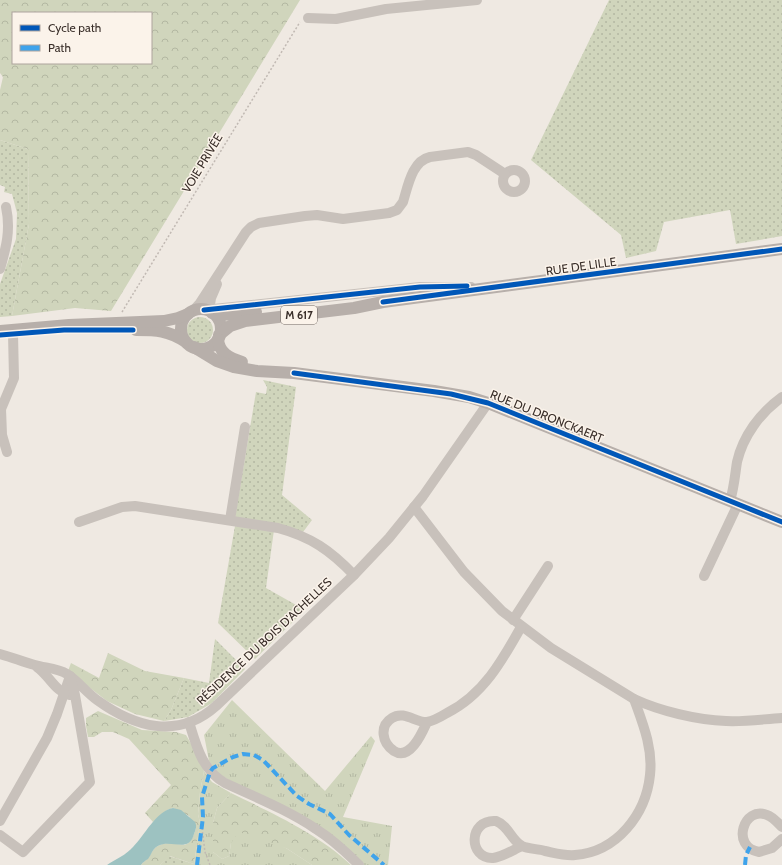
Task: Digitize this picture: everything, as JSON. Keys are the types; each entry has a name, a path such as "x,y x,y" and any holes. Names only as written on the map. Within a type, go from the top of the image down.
{"main road":[{"name":"RUE DE LILLE","path":"218,337 230,326 245,321 354,308 383,302 782,249"},
{"name":"RUE DE LILLE","path":"209,311 229,314 340,304 383,302"},
{"path":"0,330 164,321 178,318 198,310 209,311 219,322 220,328 218,337 213,344 200,348 173,334 163,331 103,329 64,330 0,335"},
{"path":"190,313 183,320 181,329 182,336 190,344"},
{"name":"RUE DU DRONCKAERT","path":"218,337 218,345 222,352 232,359 294,372 451,394 488,403 782,522"},
{"name":"RUE DU DRONCKAERT","path":"190,344 217,361 234,368 257,371 294,372"}],"street":[{"path":"308,18 336,19 386,9 477,0"},
{"path":"190,313 200,303 246,232 251,227 259,223 310,215 344,219 393,212 400,207 403,202 415,168 421,160 425,158 468,152 476,155 505,174"},
{"path":"0,269 9,231 6,208"},
{"path":"228,259 214,290 209,311 420,287 462,286 489,288"},
{"path":"7,452 2,435 0,409 14,378 13,334"},
{"path":"704,576 734,503 733,491 738,461 748,435 762,416 782,397"},
{"name":"RÉSIDENCE DU BOIS D'ACHELLES","path":"34,665 47,675 59,689 70,694 97,700 124,716 145,724 168,727 189,722 207,713 354,575 389,538 414,507 472,428 488,403"},
{"path":"230,520 245,427"},
{"path":"79,522 122,507 135,506 278,528 301,535 316,542 334,555 354,575"},
{"path":"414,507 464,572 486,596 513,620 551,648 634,699 647,705 665,710 711,720 736,721 782,718"},
{"path":"513,620 548,566"},
{"path":"427,722 460,706 486,683 499,665 521,626"},
{"name":"RÉSIDENCE DU BOIS D'ACHELLES","path":"0,654 34,665 61,671 70,676 97,700"},
{"path":"0,835 23,852 90,782 70,694 70,676"},
{"path":"0,822 47,738 57,714 70,694"},
{"path":"522,846 504,825 496,821 483,823 475,833 476,848 485,857 496,857 522,846 568,855 588,853 599,848 616,838 635,819 646,794 650,774 650,760 648,739 634,699"},
{"path":"189,722 201,757 207,768 214,776 315,828 338,845 359,865"},
{"path":"782,827 772,818 762,814 748,819 744,825 743,833 747,844 756,851 768,850 782,839"}],"path":[{"path":"202,828 205,852 210,865"}],"green space":[{"path":"0,0 300,0 111,311 75,308 12,316 29,224 28,149 0,140 0,90 3,77 0,73"},
{"path":"609,0 782,0 782,236 736,244 730,210 664,222 656,251 626,258 621,235 531,160"},
{"path":"0,140 28,149 29,224 12,316 0,317 0,284 16,239 17,213 12,194 4,192 5,187 0,185"},
{"path":"200,317 209,321 213,330 209,339 200,343 191,339 187,330 191,321"},
{"path":"263,380 296,387 282,495 312,520 303,532 235,517 256,392 266,394 267,387"},
{"path":"235,526 274,530 266,588 305,610 255,659 218,623"},
{"path":"215,639 245,669 212,703 188,717 164,721 171,710 184,678 209,683"},
{"path":"108,653 145,671 184,678 171,710 164,721 135,714 107,701 68,671 71,663 99,678"},
{"path":"232,700 325,791 371,736 375,741 343,817 392,826 388,865 364,865 346,848 219,774 209,761 204,735"},
{"path":"98,711 142,730 176,732 186,735 196,752 204,771 200,792 198,814 200,823 194,864 170,856 160,865 141,865 157,846 167,843 182,845 189,842 193,837 196,828 189,816 173,808 167,810 153,822 145,813 171,785 129,739 113,732 102,732 94,737 88,737 86,718"},
{"path":"204,771 212,782 231,793 217,808 213,823 213,852 222,859 229,856 231,843 239,832 286,848 312,865 195,865 200,823 198,814 200,792"},
{"path":"231,793 294,824 324,843 351,865 312,865 286,848 231,843 229,856 222,859 213,852 213,823 217,808"},
{"path":"169,856 194,864 195,865 160,865"}],"water":[{"path":"173,808 181,810 195,822 196,826 192,840 184,845 160,845 152,851 148,859 141,865 107,865 130,850 156,818 167,810"}],"marked path":[{"path":"197,865 203,817 202,797 210,772 213,768 233,757 243,754 254,755 263,760 297,796 309,804 330,814 349,835 384,865"},
{"path":"745,865 746,855 750,847"}],"cycle path":[{"path":"383,302 782,249"},
{"path":"204,310 420,287 467,286"},
{"path":"0,335 64,330 133,330"},
{"path":"294,373 451,394 488,403 782,522"}]}
